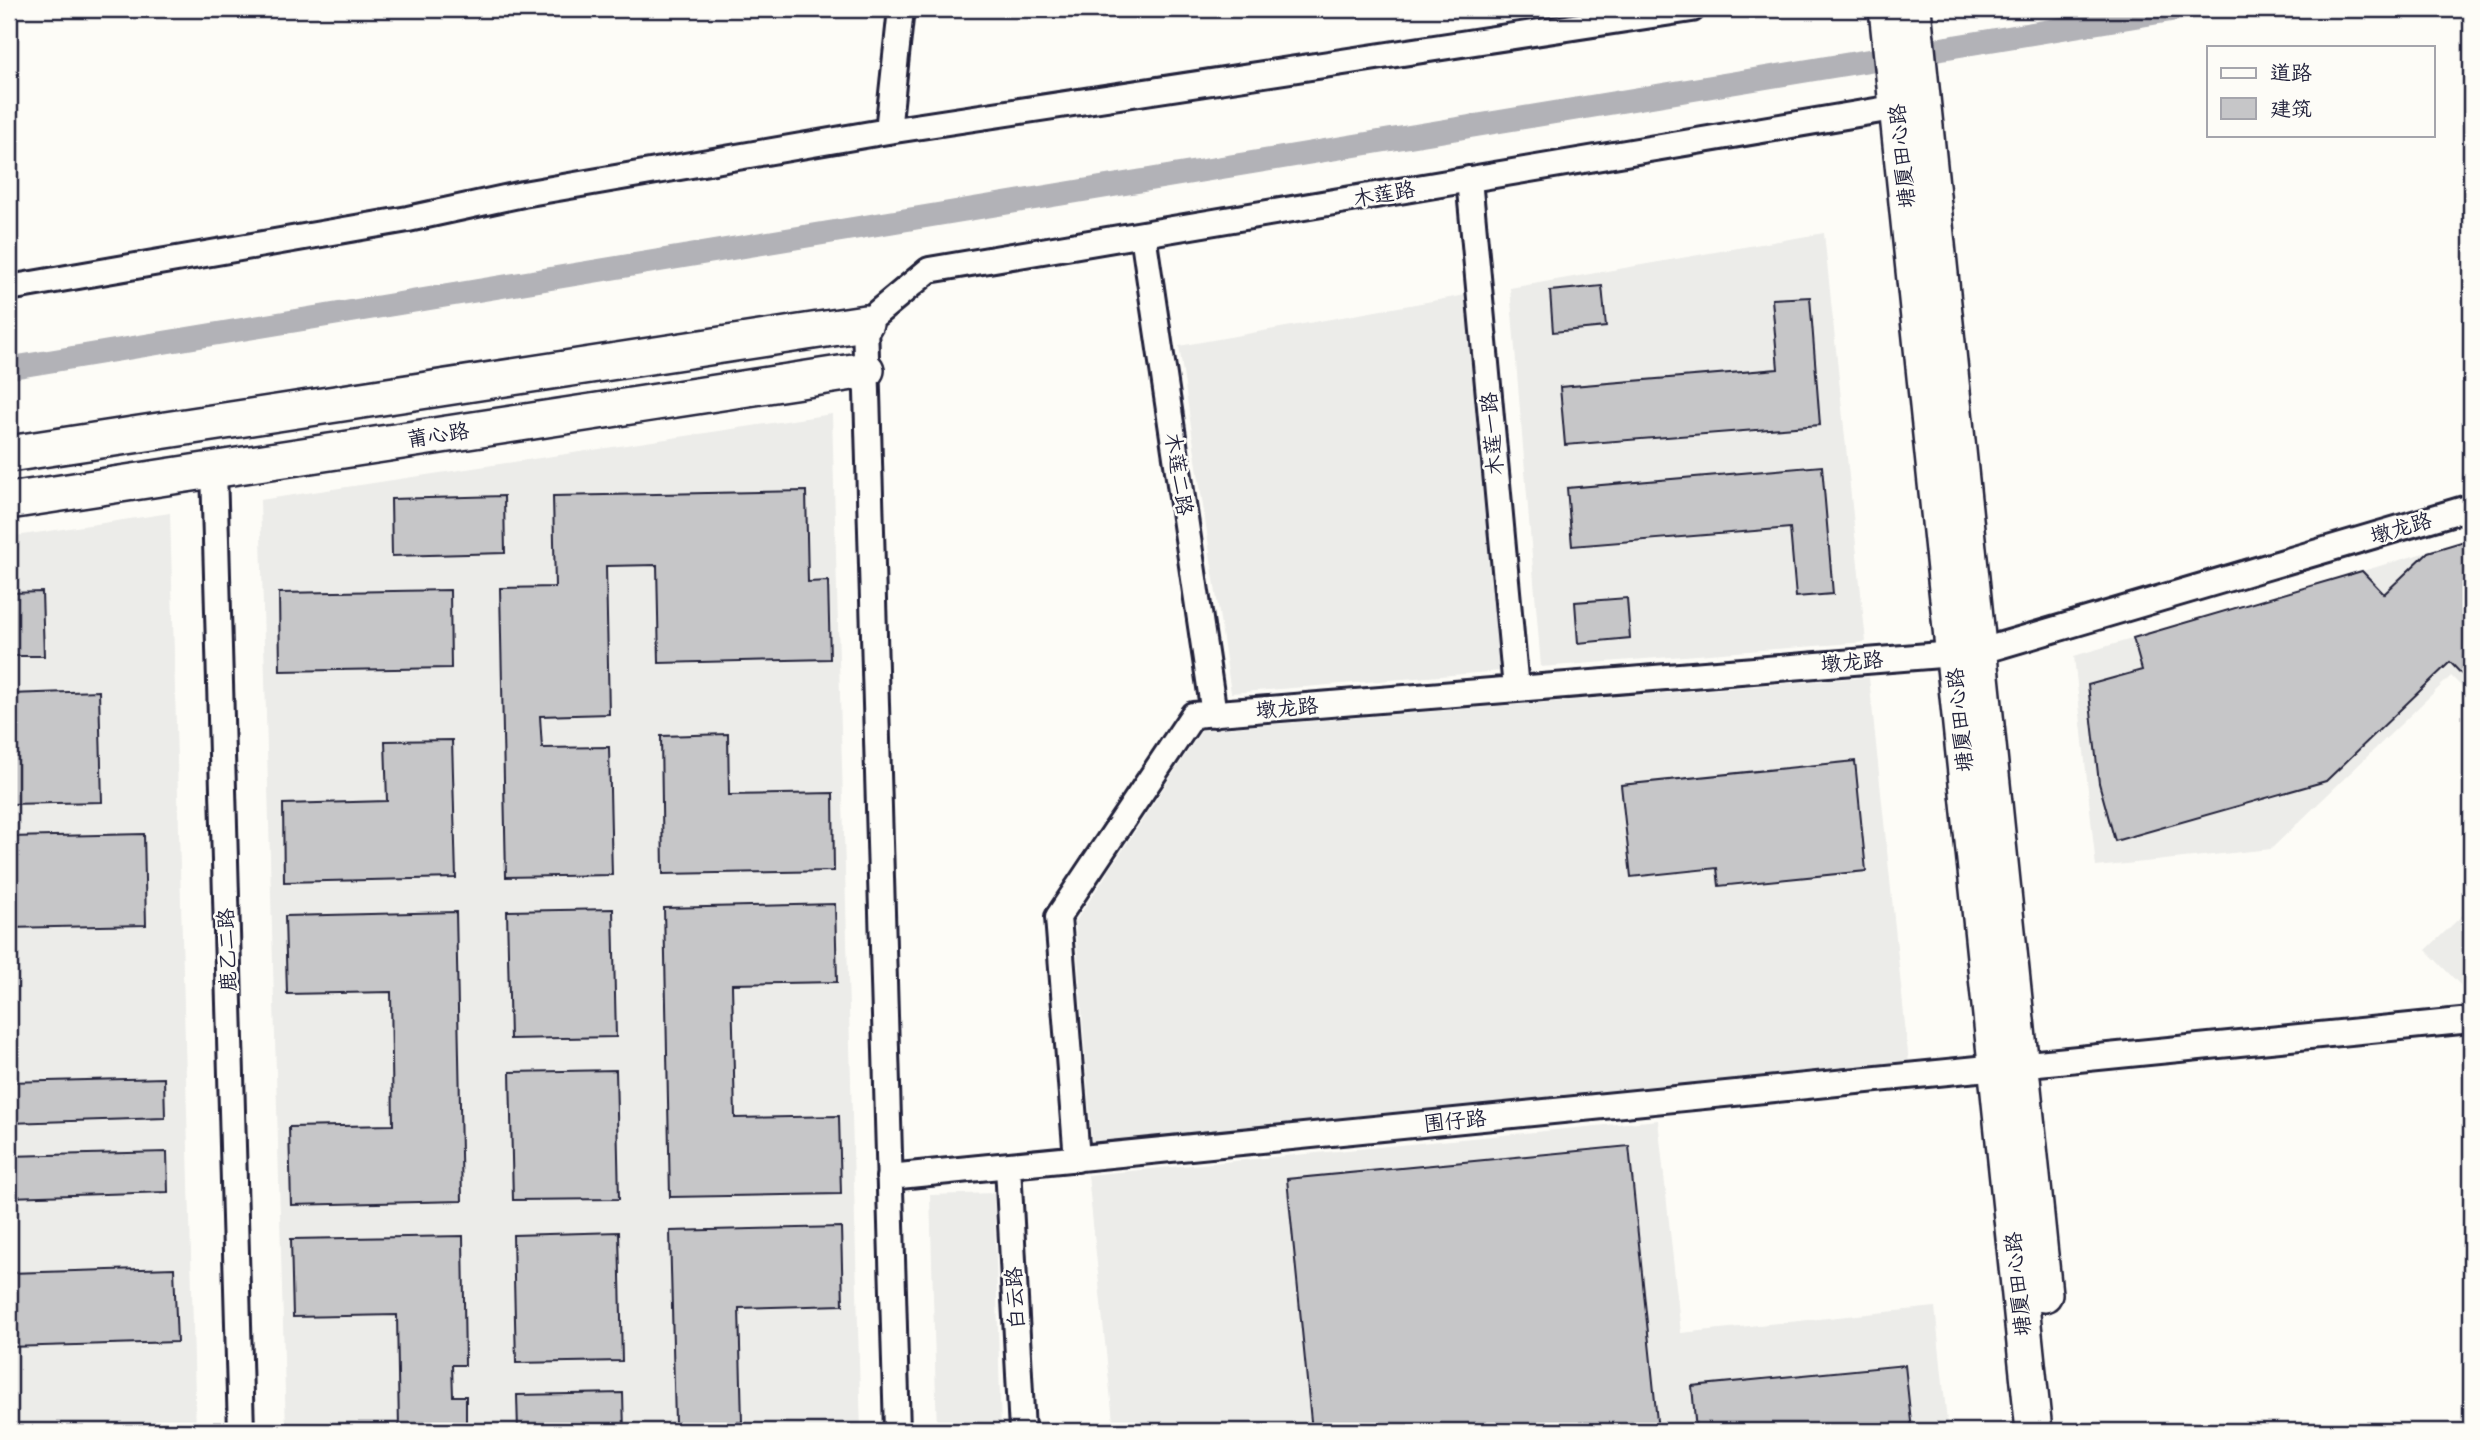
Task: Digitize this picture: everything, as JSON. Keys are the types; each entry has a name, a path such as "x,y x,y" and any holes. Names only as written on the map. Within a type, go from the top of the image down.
{"main road":[{"name":"塘厦田心路","path":"1895,10 1905,62 2008,1066 2034,1431"},
{"path":"9,454 865,323"},
{"name":"莆心路","path":"9,500 866,370"},
{"name":"塘厦田心路","path":"2008,1066 2058,1431"}],"street":[{"path":"888,131 901,9"},
{"path":"9,288 408,219 523,194 888,131 1692,9"},
{"name":"木莲路","path":"865,323 929,270 1909,105"},
{"name":"木莲一路","path":"1469,179 1516,689"},
{"name":"木莲二路","path":"1143,234 1214,714"},
{"path":"865,323 897,1431"},
{"name":"鹿乙二路","path":"214,469 241,1431"},
{"name":"墩龙路","path":"1077,1159 1059,917 1193,715 1966,653 2471,507"},
{"name":"围仔路","path":"890,1177 2471,1020"},
{"name":"白云路","path":"1008,1166 1022,1431"}],"shaded area":[{"path":"1824,233 1866,642 1541,667 1510,288"},
{"path":"1466,295 1501,671 1231,693 1179,346"},
{"path":"832,414 861,1431 286,1431 260,500"},
{"path":"170,513 196,1431 9,1431 9,537"},
{"path":"2471,539 2471,696 2451,676 2271,849 2096,867 2074,656"},
{"path":"1869,677 1909,1063 1092,1144 1075,922 1202,730"},
{"path":"2471,907 2471,996 2426,950"},
{"path":"1658,1120 1681,1333 1935,1307 1948,1431 1114,1431 1088,1175"},
{"path":"994,1193 1001,1431 937,1431 930,1195"}],"building":[{"path":"1602,286 1606,327 1553,332 1550,291"},
{"path":"1810,297 1820,425 1565,445 1560,387 1778,369 1772,299"},
{"path":"1822,466 1833,594 1796,597 1790,528 1572,546 1567,488"},
{"path":"806,491 808,582 828,581 830,659 659,663 657,565 606,566 609,714 540,716 542,748 609,747 612,875 506,877 500,588 555,587 553,496"},
{"path":"504,496 505,553 392,556 391,499"},
{"path":"2471,539 2471,684 2450,662 2326,781 2115,841 2099,783 2088,685 2142,670 2133,638 2362,571 2384,594 2428,552"},
{"path":"450,590 451,668 280,671 279,593"},
{"path":"42,592 44,656 9,656 9,593"},
{"path":"1627,598 1630,638 1578,643 1575,602"},
{"path":"99,691 102,802 9,804 9,694"},
{"path":"728,734 729,795 833,793 834,871 663,874 661,736"},
{"path":"452,740 456,878 284,882 283,804 387,801 385,741"},
{"path":"1855,761 1866,871 1719,886 1717,868 1631,877 1621,785"},
{"path":"144,834 146,925 9,928 9,837"},
{"path":"835,904 837,982 732,984 735,1118 839,1116 841,1194 670,1197 664,908"},
{"path":"613,909 616,1037 510,1039 507,911"},
{"path":"456,912 462,1201 291,1205 289,1127 393,1125 391,992 287,994 285,916"},
{"path":"616,1070 619,1199 513,1200 510,1072"},
{"path":"164,1078 165,1118 9,1123 9,1082"},
{"path":"1629,1146 1658,1431 1312,1431 1287,1179"},
{"path":"167,1152 168,1192 9,1197 9,1156"},
{"path":"841,1227 843,1305 739,1308 742,1422 675,1423 670,1231"},
{"path":"619,1232 622,1361 516,1363 513,1235"},
{"path":"463,1236 465,1365 452,1365 453,1396 466,1396 466,1427 399,1429 397,1315 293,1317 291,1239"},
{"path":"174,1268 177,1342 9,1347 9,1273"},
{"path":"1905,1365 1912,1431 1696,1431 1692,1386"},
{"path":"623,1393 624,1431 518,1431 517,1395"}],"waterway":[{"path":"9,368 2180,9"}]}
